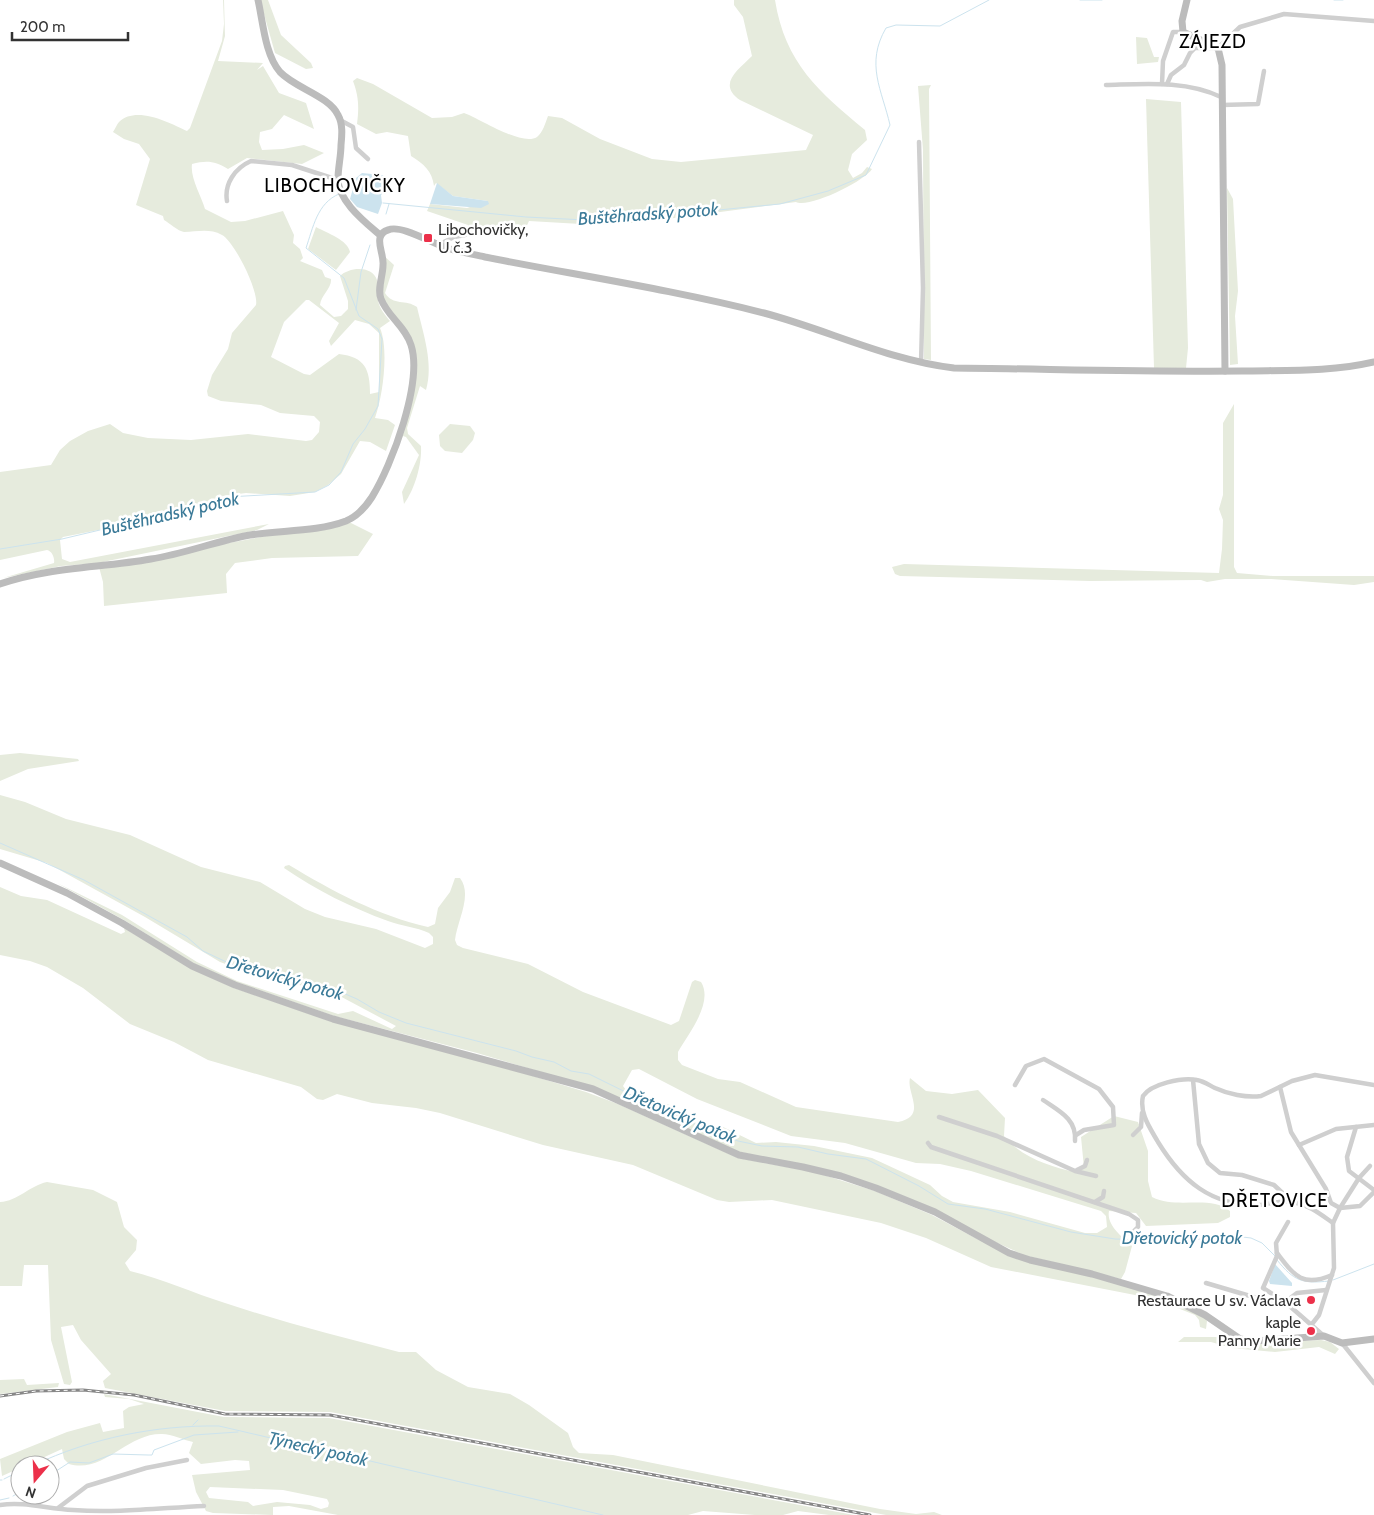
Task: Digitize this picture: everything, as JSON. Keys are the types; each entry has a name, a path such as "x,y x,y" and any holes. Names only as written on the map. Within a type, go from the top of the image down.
{"street":[{"path":"0,584 57,569 99,567 152,559 248,535 330,525 360,513 372,497 387,469 400,436 414,381 411,346 404,330 385,308 380,296 383,255 380,235 349,205 340,188 338,180 342,143 340,120 331,106 289,79 276,67 258,0"},
{"path":"1183,32 1182,21 1187,0"},
{"path":"1165,84 1171,75 1184,65 1195,48 1218,48 1240,26 1284,14 1374,21"},
{"path":"1165,84 1164,61 1173,32 1183,32 1218,48"},
{"path":"1218,48 1222,70 1225,371"},
{"path":"1106,85 1165,84 1199,89 1221,101 1258,104 1264,71"},
{"path":"340,120 353,127 356,148 368,159"},
{"path":"919,142 923,288 921,363"},
{"path":"227,201 226,192 230,180 242,166 251,161 292,165 338,180"},
{"path":"380,235 386,230 395,228 438,245 485,258 741,307 790,320 921,363 954,368 1125,372 1225,371 1354,367 1374,362"},
{"path":"438,245 454,237 465,235"},
{"path":"0,863 75,898 208,974 273,999 334,1019 593,1089 739,1155 812,1169 867,1185 935,1212 1009,1253 1030,1260 1101,1276 1173,1298 1205,1315 1226,1332 1240,1339 1254,1341 1324,1336"},
{"path":"1015,1085 1026,1066 1044,1059 1099,1089 1113,1106 1114,1126 1084,1130 1076,1138 1074,1126 1067,1117 1044,1100"},
{"path":"1133,1135 1141,1128 1142,1096 1151,1088 1197,1080 1217,1089 1253,1097 1260,1096 1306,1076 1315,1075 1374,1086"},
{"path":"1193,1080 1198,1144 1208,1163 1220,1172 1242,1175 1274,1185 1292,1201 1310,1207 1334,1223"},
{"path":"1280,1087 1291,1132 1326,1189 1331,1203 1340,1208 1360,1206 1374,1191 1348,1171 1347,1157 1356,1126"},
{"path":"1142,1105 1147,1125 1164,1152 1187,1180 1206,1193 1231,1204 1259,1205 1292,1201"},
{"path":"939,1117 997,1136 1075,1171 1096,1176"},
{"path":"1299,1146 1336,1129 1374,1125"},
{"path":"928,1143 931,1147 1095,1202 1135,1218 1138,1220 1138,1228 1129,1233"},
{"path":"1075,1171 1082,1168 1086,1160"},
{"path":"1312,1324 1319,1315 1334,1268 1334,1223 1340,1208 1359,1178 1370,1166"},
{"path":"1095,1202 1103,1197 1104,1191"},
{"path":"1259,1298 1258,1294 1263,1288 1276,1252 1276,1243 1288,1222"},
{"path":"1276,1252 1296,1276 1310,1281 1331,1279"},
{"path":"1206,1283 1259,1298 1285,1302 1297,1293 1326,1290"},
{"path":"1263,1288 1285,1302 1324,1336 1342,1343 1374,1339"},
{"path":"1342,1343 1374,1383"},
{"path":"58,1508 86,1486 146,1468 187,1460"},
{"path":"0,1505 13,1502 58,1508 135,1510 204,1506"}],"shaded area":[{"path":"223,0 225,36 218,61 263,63 257,70 263,66 279,93 306,103 314,129 284,115 272,129 260,132 259,142 262,150 304,145 324,153 302,164 247,158 228,169 211,162 192,164 196,187 205,209 231,222 245,221 283,211 294,235 293,243 300,249 303,258 300,261 322,270 325,277 331,279 320,305 334,317 341,316 348,309 348,301 340,276 354,269 365,270 374,275 378,283 377,295 379,303 382,311 390,321 380,328 384,348 384,373 375,418 388,420 395,425 386,451 370,442 360,441 341,474 328,485 315,492 290,496 246,493 223,496 179,514 63,537 60,540 62,559 70,562 269,524 257,530 98,563 61,566 3,578 54,563 54,557 47,550 0,560 0,472 51,465 60,450 70,441 88,431 110,424 123,433 148,438 191,440 248,434 306,441 312,440 319,432 320,422 314,416 280,413 261,405 221,401 208,396 207,391 212,375 228,349 232,333 256,305 254,289 239,256 222,235 208,231 184,232 176,229 164,220 163,216 136,205 150,159 139,144 124,139 113,132 119,122 126,117 134,115 153,117 187,131 190,128 222,41 224,24","holes":["306,300 309,300 339,323 329,341 331,346 355,320 369,324 379,333 379,392 370,394 367,371 360,361 355,358 339,354 310,375 304,374 271,357 284,322"]},
{"path":"260,0 268,0 281,35 311,63 313,68 306,69 275,53"},
{"path":"734,0 775,0 787,42 806,74 833,103 865,130 867,140 852,154 848,170 853,178 862,173 867,167 872,169 859,180 836,193 802,203 796,202 644,222 598,225 529,221 522,236 466,236 468,225 427,211 430,204 467,208 488,201 453,196 436,183 434,186 427,168 411,156 408,136 387,132 376,134 357,124 358,102 353,81 357,78 373,84 432,118 452,117 464,113 501,131 521,138 530,139 537,137 548,116 562,118 600,139 652,159 681,162 806,150 813,135 740,100 733,94 730,88 732,77 752,56 743,17 734,5"},
{"path":"1136,37 1147,38 1154,57 1159,57 1158,62 1137,64"},
{"path":"931,85 929,89 931,360 924,359 923,150 918,86"},
{"path":"1146,99 1181,102 1188,348 1186,368 1154,368"},
{"path":"1227,188 1233,199 1238,291 1235,316 1238,364 1230,365"},
{"path":"316,227 336,237 345,244 350,252 336,270 308,249"},
{"path":"383,255 394,265 385,293 392,300 417,307 425,338 429,370 426,390 420,386 407,428 408,434 421,446 421,453 414,484 404,504 402,492 419,455 406,437 403,436 382,483 414,381 411,345 380,297"},
{"path":"1234,404 1234,567 1237,573 1273,576 1374,576 1374,582 1354,585 1271,579 1225,579 1207,582 1201,580 1090,581 900,576 895,574 892,567 904,564 1219,573 1223,520 1219,509 1223,495 1223,423"},
{"path":"450,424 470,426 475,433 473,440 462,453 445,451 440,446 439,435"},
{"path":"347,521 373,534 358,556 272,558 235,563 226,574 227,593 104,606 103,582 99,567"},
{"path":"20,753 78,759 79,761 28,769 0,781 0,755"},
{"path":"0,795 25,802 66,819 130,835 201,867 260,882 305,909 325,917 376,929 425,948 433,944 433,937 429,933 388,921 348,904 309,884 284,868 285,866 289,865 356,902 428,927 435,924 438,908 450,892 455,878 460,878 464,885 465,900 455,940 457,945 463,948 528,964 583,992 671,1025 679,1021 692,982 695,980 701,982 704,990 702,1009 678,1052 678,1060 682,1065 718,1079 740,1082 796,1107 898,1122 912,1115 914,1109 910,1078 926,1091 952,1094 978,1090 1005,1118 1004,1136 1019,1150 1037,1160 1076,1172 1084,1168 1081,1137 1114,1116 1138,1122 1148,1151 1148,1181 1152,1197 1162,1201 1213,1203 1230,1211 1230,1217 1218,1223 1146,1226 1136,1213 1109,1211 1110,1221 1113,1226 1132,1246 1125,1272 1121,1279 1024,1255 842,1173 740,1152 588,1086 477,1053 334,1016 236,982 193,963 124,920 57,883 122,915 197,962 237,981 338,1014 353,1011 392,1029 396,1026 336,994 250,973 220,962 145,917 47,863 0,849","holes":["639,1069 697,1099 791,1136 845,1143 916,1163 940,1164 971,1171 1101,1211 1106,1216 1107,1227 1097,1233 1085,1233 1010,1212 953,1202 942,1196 930,1185 872,1158 814,1146 776,1142 756,1143 721,1126 705,1126 696,1123 670,1105 629,1094 623,1086 632,1070"]},
{"path":"0,887 21,896 47,900 121,934 125,932 124,928 190,968 234,988 333,1022 476,1059 586,1092 618,1104 738,1158 814,1172 875,1191 932,1215 979,1240 1165,1299 1204,1317 1207,1321 1206,1329 1200,1327 1199,1320 1195,1315 1180,1309 1140,1296 991,1267 926,1238 881,1223 772,1200 729,1202 717,1200 633,1165 543,1145 440,1113 372,1103 337,1094 323,1100 317,1099 301,1087 208,1060 174,1042 130,1024 83,988 47,967 30,961 0,955"},
{"path":"47,1182 93,1190 117,1202 124,1227 137,1240 136,1250 125,1263 130,1271 290,1323 399,1352 416,1352 436,1370 468,1387 510,1394 529,1405 568,1433 573,1447 579,1453 613,1455 880,1509 916,1514 934,1512 942,1515 886,1515 330,1412 225,1411 105,1388 103,1381 111,1374 81,1340 73,1325 61,1327 72,1382 70,1385 64,1384 51,1340 48,1265 24,1265 22,1286 0,1286 0,1202 12,1199"},
{"path":"1184,1337 1217,1337 1250,1343 1321,1340 1330,1342 1339,1349 1335,1354 1319,1347 1275,1352 1232,1348 1211,1342 1178,1342"},
{"path":"24,1379 27,1385 59,1383 58,1387 0,1394 0,1380"},
{"path":"104,1394 224,1417 329,1418 854,1515 829,1515 798,1511 783,1515 755,1515 703,1511 688,1515 338,1515 289,1506 273,1507 273,1515 213,1513 206,1511 196,1492 192,1475 250,1470 249,1461 235,1460 201,1464 189,1453 193,1442 162,1434 149,1435 105,1459 82,1466 69,1464 64,1459 62,1449 49,1455 10,1455 10,1472 2,1476 0,1459 67,1432 100,1423 103,1432 124,1428 123,1411 129,1407 144,1404 129,1399 105,1397","holes":["210,1487 283,1490 327,1499 328,1507 321,1509 310,1505 277,1502 253,1506 248,1502 209,1498 206,1492"]}],"water":[{"path":"362,173 382,175 390,180 389,187 381,195 382,203 378,214 357,207 350,199 356,178"},
{"path":"437,183 453,196 488,201 489,204 481,208 430,204"},
{"path":"1275,1264 1292,1283 1292,1286 1270,1284 1269,1281"}],"waterway":[{"name":"Buštěhradský potok","path":"383,203 526,217 605,221 780,204 828,191 866,175 890,125 877,77 876,65 880,41 886,28 896,25 940,26 989,0"},
{"name":"Buštěhradský potok","path":"1080,0 1102,0"},
{"name":"Buštěhradský potok","path":"1334,0 1343,0"},
{"name":"Buštěhradský potok","path":"0,549 62,539 180,511 228,497 315,492 329,485 341,472 353,444 365,429 378,406 382,339 378,329 359,316 344,278 306,248 321,210 326,203 339,194"},
{"path":"386,214 389,204"},
{"path":"356,310 361,272 370,245"},
{"name":"Dřetovický potok","path":"0,843 84,880 187,937 203,951 237,967 336,990 357,999 379,1012 406,1023 516,1051 554,1062 571,1071 589,1074 676,1117 738,1141 762,1146 798,1147 828,1154 866,1159 919,1186 948,1204 985,1209 1071,1232 1115,1239 1179,1241 1234,1236 1251,1238 1262,1243 1275,1256"},
{"name":"Dřetovický potok","path":"1277,1260 1289,1273 1299,1280 1312,1282 1329,1281"},
{"name":"Dřetovický potok","path":"1333,1280 1374,1264"},
{"name":"Týnecký potok","path":"193,1425 198,1420"},
{"name":"Týnecký potok","path":"58,1455 78,1447 124,1435 172,1428 219,1426 603,1515"},
{"path":"60,1468 70,1462 89,1463 113,1454 152,1455 154,1450 194,1435 238,1432"},
{"name":"Týnecký potok","path":"4,1479 10,1476"},
{"path":"0,1500 9,1498"}],"railway":[{"path":"0,1396 36,1391 83,1390 134,1395 225,1414 330,1415 870,1515"}],"place":[{"name":"Libochovičky, U č.3","path":"428,238"},
{"name":"Restaurace U sv. Václava","path":"1311,1300"},
{"name":"kaple Panny Marie","path":"1311,1331"}],"district":[{"name":"ZÁJEZD","path":"1213,41"},
{"name":"LIBOCHOVIČKY","path":"335,185"},
{"name":"DŘETOVICE","path":"1275,1200"}]}
